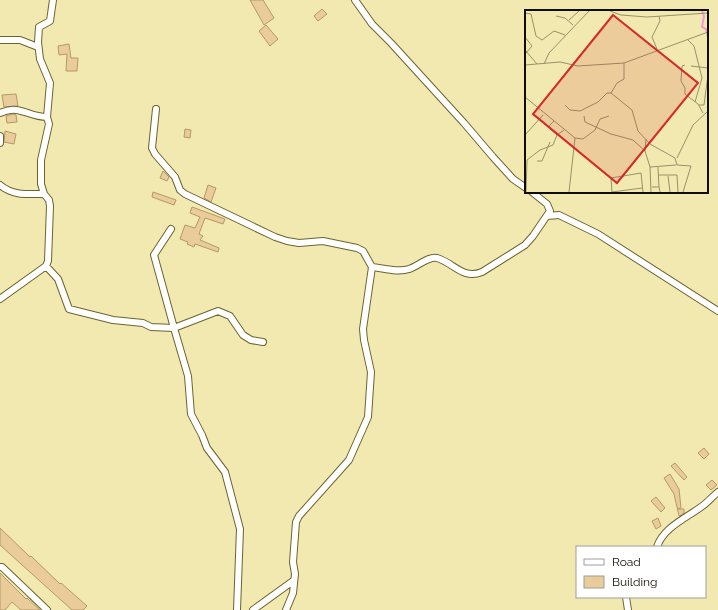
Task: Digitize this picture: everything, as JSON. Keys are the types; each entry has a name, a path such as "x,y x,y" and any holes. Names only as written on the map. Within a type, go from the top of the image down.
{"street":[{"path":"0,299 46,266 48,261 50,206 49,200 44,194 41,184 40,170 43,144 49,124 47,117 50,84 40,59 38,47 39,27 50,21 53,0"},
{"path":"355,0 372,24 391,43 513,179 525,187"},
{"path":"0,40 20,40 38,47"},
{"path":"0,113 8,109 16,109 34,116 47,117"},
{"path":"156,109 152,148 155,154 175,177 180,190 185,194 275,237 287,241 299,243 323,241 357,248 363,251 372,267 363,329 371,372 368,417 349,460 299,516 296,522 293,593 286,610"},
{"path":"0,136 0,143"},
{"path":"0,185 7,191 18,194 44,194"},
{"path":"372,267 408,270 430,259 436,258 469,275 476,275 525,245 547,216 550,211 547,204 533,193"},
{"path":"547,216 559,215 598,234 718,311"},
{"path":"171,229 154,255 188,376 190,414 202,435 207,448 225,472 240,529 237,610"},
{"path":"46,266 58,279 70,309 113,320 143,323 151,327 174,328 218,311 230,316 243,334 251,340 263,342"},
{"path":"656,546 670,529 703,506 718,492"},
{"path":"0,567 2,567 47,610"},
{"path":"253,610 294,581"},
{"path":"626,598 628,610"}],"building":[{"path":"250,0 263,0 274,18 264,25"},
{"path":"322,9 327,14 318,21 314,16"},
{"path":"266,25 278,39 270,46 259,31"},
{"path":"69,44 71,58 78,58 77,71 66,71 67,54 59,55 58,46"},
{"path":"16,94 18,106 4,107 2,95"},
{"path":"13,114 16,115 17,122 7,123 6,116"},
{"path":"185,129 191,130 190,138 184,137"},
{"path":"5,131 16,134 14,144 4,142"},
{"path":"163,171 169,177 167,181 160,178"},
{"path":"208,185 216,188 211,202 204,198"},
{"path":"153,192 176,200 174,205 152,197"},
{"path":"192,207 225,219 223,224 205,218 199,234 203,236 200,240 219,248 218,252 195,244 194,247 187,244 188,242 180,239 185,225 195,228 200,217 190,213"},
{"path":"704,448 709,454 704,459 698,453"},
{"path":"675,463 687,477 684,480 671,466"},
{"path":"670,474 679,489 681,508 678,509 684,509 684,513 680,516 679,516 674,494 664,478"},
{"path":"712,480 717,485 711,490 706,485"},
{"path":"656,497 665,508 661,512 651,501"},
{"path":"658,518 661,526 656,529 652,521"},
{"path":"0,528 60,584 61,583 87,606 83,610 72,610 0,545"},
{"path":"0,573 26,599 27,598 40,610 21,610 12,602 5,610 0,610"}]}
